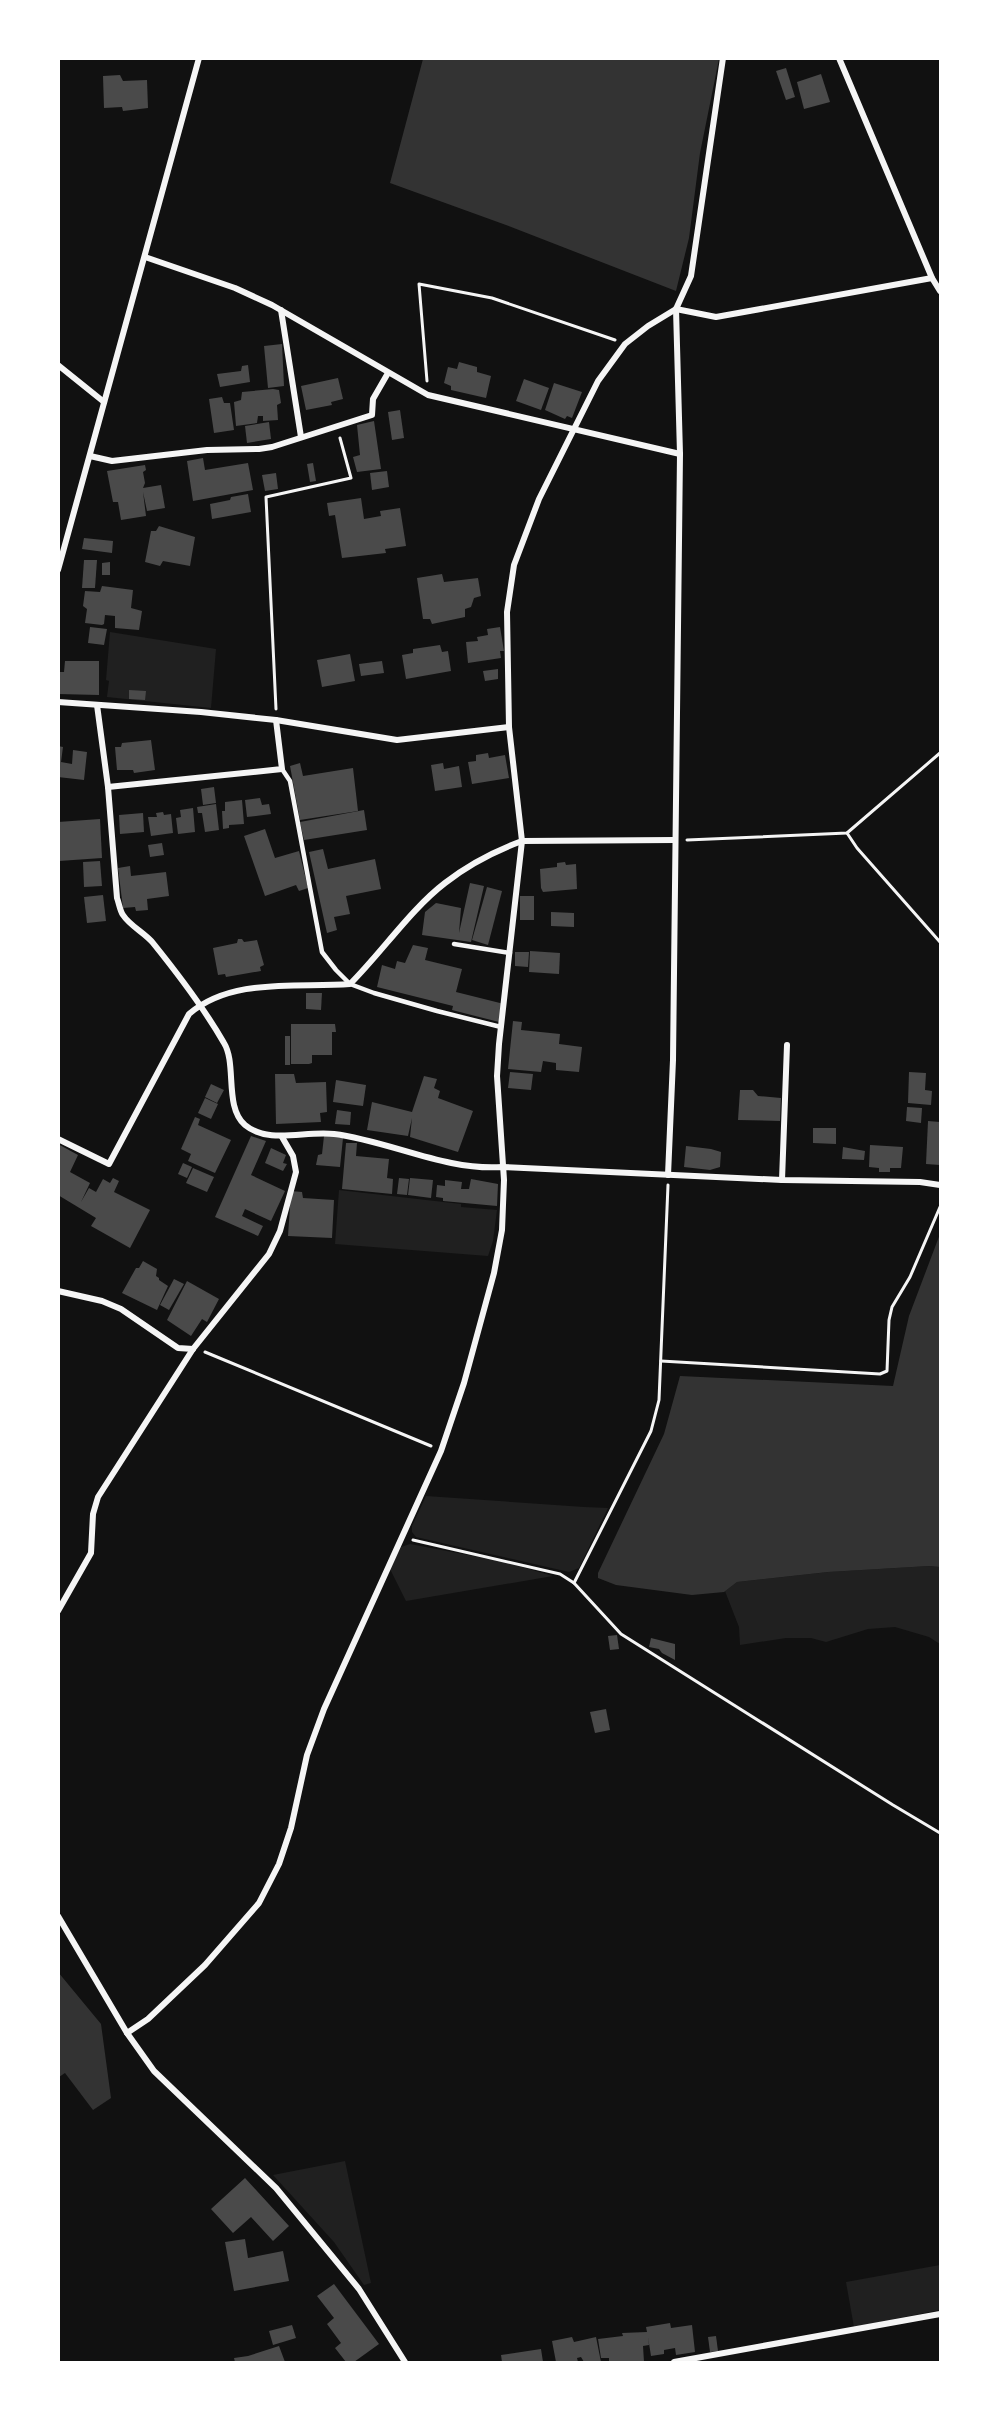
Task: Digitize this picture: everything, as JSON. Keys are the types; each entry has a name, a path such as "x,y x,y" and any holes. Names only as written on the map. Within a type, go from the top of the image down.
{"street":[{"path":"58,570 199,58"},
{"path":"669,1175 673,1060 680,454 676,309 692,276 723,58"},
{"path":"839,58 932,278 940,291"},
{"path":"145,257 235,288 281,310 428,395 680,454"},
{"path":"127,2033 148,2019 205,1965 259,1903 279,1864 291,1828 306,1755 400,1537 441,1450 464,1383 494,1273 502,1230 504,1180 497,1076 522,841 509,727 507,612 514,565 539,499 598,381 626,344 648,326 676,309 716,317 932,278"},
{"path":"281,310 301,437"},
{"path":"58,365 104,402"},
{"path":"90,456 112,461 207,450 259,449 372,415 373,399 388,373"},
{"path":"58,702 201,712 276,720 398,740 509,727"},
{"path":"98,705 108,787 117,898 123,915 150,939 226,1045 234,1103 245,1125 268,1135 282,1137 317,1133 348,1136 473,1168 502,1167 782,1180 920,1182 940,1185"},
{"path":"108,787 282,769 276,720"},
{"path":"58,1139 109,1164 189,1014 199,1006 213,998 255,987 350,984 378,956 425,901 445,883 504,848 522,841 675,840"},
{"path":"782,1180 787,1045"},
{"path":"58,1611 91,1553 93,1514 98,1497 193,1348 268,1254 280,1231 296,1172 293,1156 282,1137"},
{"path":"58,1291 102,1301 121,1309 178,1348 193,1348"},
{"path":"58,1916 127,2033 154,2072 276,2188 359,2289 405,2362"},
{"path":"674,2362 940,2314"}],"lane":[{"path":"282,769 290,781 322,951 336,970 350,984 384,996 501,1027"},
{"path":"454,944 510,953"}],"path":[{"path":"428,395 419,284 492,298 626,344"},
{"path":"276,720 266,497 351,478 337,427"},
{"path":"675,840 847,833 940,753"},
{"path":"847,833 857,848 940,942"},
{"path":"573,1583 651,1431 659,1400 669,1175"},
{"path":"661,1361 880,1374 887,1371 889,1320 892,1307 910,1277 940,1208"},
{"path":"193,1348 441,1450"},
{"path":"400,1537 560,1574 573,1583 621,1634 940,1833"}],"shaded area":[{"path":"423,59 719,59 700,153 689,238 676,291 390,183"},
{"path":"110,632 216,649 211,708 107,697"},
{"path":"339,1190 497,1210 493,1241 488,1256 335,1244"},
{"path":"940,1234 940,1567 828,1572 737,1582 724,1592 692,1595 616,1585 598,1578 598,1573 664,1434 680,1376 893,1386 909,1316"},
{"path":"426,1496 608,1508 579,1568 569,1572 416,1537 412,1532 412,1526"},
{"path":"410,1544 505,1562 553,1576 406,1601 390,1569 401,1547"},
{"path":"940,1567 940,1644 929,1637 895,1627 868,1629 826,1642 811,1638 786,1638 740,1645 739,1627 725,1591 737,1582 828,1572"},
{"path":"58,1972 101,2024 111,2098 93,2110 65,2073 59,2077"},
{"path":"345,2161 371,2283 364,2285 334,2242 273,2175"},
{"path":"940,2265 940,2310 854,2327 846,2282"}],"building":[{"path":"786,68 795,97 786,100 776,71"},
{"path":"821,74 830,102 804,109 797,82"},
{"path":"120,75 123,81 147,80 148,108 123,111 122,107 104,108 103,76"},
{"path":"282,344 284,386 268,388 264,346"},
{"path":"459,362 477,367 477,372 491,376 486,398 451,390 451,386 444,383 448,367 457,369"},
{"path":"248,365 250,382 220,387 217,374 241,371 242,366"},
{"path":"338,378 343,399 331,402 332,405 306,410 301,386"},
{"path":"524,379 549,388 541,410 516,401"},
{"path":"554,383 582,392 572,418 567,416 565,419 545,410"},
{"path":"279,390 281,403 277,405 278,420 263,421 263,416 258,416 257,423 236,426 234,402 241,400 242,392"},
{"path":"222,397 224,403 230,403 234,430 214,433 209,399"},
{"path":"400,410 404,438 392,440 388,412"},
{"path":"374,421 381,469 357,472 353,457 360,455 357,425"},
{"path":"269,422 271,439 247,443 245,426"},
{"path":"203,458 205,470 248,463 253,490 193,501 187,461"},
{"path":"313,463 316,481 310,482 307,464"},
{"path":"145,465 143,488 161,485 165,508 147,511 143,492 146,516 121,520 118,502 113,502 107,471"},
{"path":"387,471 389,487 372,490 370,473"},
{"path":"276,473 278,489 265,491 262,475"},
{"path":"248,494 251,512 212,519 210,504"},
{"path":"361,498 364,519 381,516 380,511 400,508 406,546 385,549 386,553 342,558 335,515 329,516 327,503"},
{"path":"159,526 195,537 190,566 163,561 160,566 145,562 151,531 156,531"},
{"path":"84,538 113,541 112,553 82,549"},
{"path":"84,560 97,560 95,588 82,588"},
{"path":"110,562 110,575 102,575 102,563"},
{"path":"442,574 444,582 478,578 481,596 474,598 471,607 465,609 465,617 432,624 430,619 423,619 417,578"},
{"path":"102,586 133,590 131,608 142,611 139,630 115,628 115,616 105,615 102,625 85,623 87,609 83,606 85,591 100,592"},
{"path":"90,627 107,629 104,645 88,643"},
{"path":"500,627 504,651 500,651 501,658 468,663 466,642 478,641 477,637 488,635 487,629"},
{"path":"440,645 442,652 448,651 451,671 406,679 402,655 413,653 413,649"},
{"path":"350,654 355,681 322,687 317,660"},
{"path":"65,661 99,661 99,695 58,694 58,672 64,672"},
{"path":"382,661 384,673 361,676 359,664"},
{"path":"498,669 498,679 485,681 483,671"},
{"path":"129,690 146,691 145,700 129,699"},
{"path":"151,740 155,770 134,773 133,770 117,770 115,747 121,747 122,743"},
{"path":"58,746 63,747 61,762 72,764 73,750 87,752 84,780 58,777"},
{"path":"488,753 489,758 505,755 509,778 472,784 468,762 476,761 476,755"},
{"path":"300,763 303,776 353,768 358,811 300,820 290,766"},
{"path":"443,763 444,769 459,766 462,787 435,791 431,765"},
{"path":"214,787 216,803 203,805 201,789"},
{"path":"260,798 262,805 269,804 271,814 247,817 245,800"},
{"path":"242,800 244,824 229,825 229,828 223,829 222,811 225,811 225,802"},
{"path":"216,804 219,830 205,832 202,813 198,813 197,807"},
{"path":"193,808 195,832 178,834 176,818 181,817 180,810"},
{"path":"364,810 367,830 304,840 300,822"},
{"path":"163,812 164,815 171,814 173,833 151,836 148,817 157,817 156,813"},
{"path":"143,813 144,832 120,834 119,815"},
{"path":"100,819 102,858 59,861 58,822"},
{"path":"265,829 275,858 299,851 308,888 299,891 296,885 265,896 244,836"},
{"path":"162,843 164,855 150,857 148,845"},
{"path":"323,849 328,869 375,859 381,889 346,896 350,914 334,917 337,930 327,933 309,852"},
{"path":"100,861 102,886 84,887 83,862"},
{"path":"565,862 566,865 576,864 577,889 543,892 540,869 557,867 557,863"},
{"path":"130,866 131,876 166,872 169,896 147,899 148,910 136,911 135,907 123,908 118,868"},
{"path":"470,883 484,886 471,942 422,935 425,912 436,903 461,908 459,933"},
{"path":"487,887 502,891 488,945 472,940"},
{"path":"103,895 106,921 87,923 84,897"},
{"path":"520,896 534,896 534,920 520,920"},
{"path":"551,912 574,913 574,927 551,926"},
{"path":"238,939 244,942 257,940 264,965 260,967 261,971 226,977 225,974 218,975 213,948 237,943"},
{"path":"413,945 428,948 425,960 462,969 456,992 504,1004 499,1022 452,1010 453,1006 377,987 382,965 395,969 397,961 405,963"},
{"path":"530,951 560,953 559,974 529,972"},
{"path":"515,952 529,952 528,967 515,966"},
{"path":"306,993 322,993 321,1010 306,1009"},
{"path":"513,1021 522,1022 521,1030 560,1034 559,1044 582,1047 579,1072 556,1070 556,1063 543,1061 541,1072 508,1069"},
{"path":"291,1024 335,1024 336,1032 332,1032 332,1055 312,1055 312,1063 291,1064"},
{"path":"285,1036 290,1036 290,1065 285,1065"},
{"path":"510,1072 533,1074 531,1090 508,1088"},
{"path":"909,1072 926,1073 925,1090 932,1091 931,1105 908,1103"},
{"path":"275,1074 294,1074 296,1083 326,1082 327,1112 320,1113 321,1122 276,1124"},
{"path":"424,1076 437,1079 434,1088 440,1091 438,1098 473,1111 458,1152 410,1137 412,1118 408,1136 367,1130 372,1102 412,1112"},
{"path":"336,1080 366,1085 363,1106 333,1102"},
{"path":"211,1084 224,1090 217,1103 205,1097"},
{"path":"740,1090 753,1090 758,1096 781,1098 780,1121 738,1120"},
{"path":"205,1098 218,1104 211,1119 198,1113"},
{"path":"907,1107 922,1108 921,1123 906,1121"},
{"path":"337,1110 351,1112 350,1125 335,1124"},
{"path":"195,1117 200,1119 198,1125 231,1140 215,1173 188,1161 191,1154 181,1149"},
{"path":"928,1121 940,1122 940,1165 926,1164"},
{"path":"813,1128 836,1128 836,1144 813,1143"},
{"path":"251,1136 266,1141 251,1175 285,1191 271,1221 245,1209 242,1216 263,1226 258,1236 215,1217"},
{"path":"324,1136 343,1138 340,1167 316,1165 318,1155 322,1154"},
{"path":"346,1143 357,1143 356,1156 389,1159 387,1178 393,1179 392,1194 342,1189"},
{"path":"58,1144 78,1155 70,1172 90,1183 81,1202 89,1188 96,1192 103,1179 110,1183 113,1178 119,1181 114,1192 150,1210 130,1248 91,1226 96,1218 58,1195"},
{"path":"870,1145 903,1147 901,1168 890,1168 890,1172 879,1172 879,1168 869,1167"},
{"path":"686,1146 721,1152 720,1167 710,1170 684,1167"},
{"path":"843,1147 865,1151 864,1160 842,1159"},
{"path":"271,1148 286,1155 283,1163 287,1164 283,1171 265,1163"},
{"path":"183,1163 192,1167 187,1178 178,1174"},
{"path":"193,1168 214,1177 207,1192 186,1183"},
{"path":"399,1178 409,1179 407,1195 397,1194"},
{"path":"410,1178 433,1180 431,1198 408,1195"},
{"path":"471,1179 498,1184 497,1206 443,1201 443,1198 436,1197 437,1185 445,1186 445,1180 462,1182 461,1189 469,1189"},
{"path":"291,1191 302,1192 303,1198 334,1200 332,1238 288,1236"},
{"path":"143,1261 157,1269 156,1276 168,1286 157,1310 122,1293 136,1268 139,1268"},
{"path":"174,1279 184,1284 169,1310 160,1305"},
{"path":"187,1281 219,1299 207,1322 202,1319 191,1336 167,1320"},
{"path":"617,1635 619,1649 610,1650 608,1636"},
{"path":"651,1638 675,1644 675,1660 659,1649 649,1647"},
{"path":"606,1709 610,1730 595,1733 590,1712"},
{"path":"245,2178 289,2226 273,2241 251,2217 233,2233 211,2209"},
{"path":"245,2239 248,2258 283,2251 289,2281 234,2291 225,2242"},
{"path":"334,2284 379,2344 354,2362 346,2362 335,2348 341,2343 327,2324 334,2318 317,2296"},
{"path":"670,2323 671,2328 692,2325 695,2352 676,2355 675,2348 664,2350 664,2354 651,2356 648,2337 649,2345 643,2346 644,2362 609,2362 609,2358 601,2358 598,2339 623,2336 622,2333 647,2332 646,2327"},
{"path":"292,2325 296,2338 273,2345 269,2331"},
{"path":"716,2336 718,2351 710,2352 708,2337"},
{"path":"572,2337 574,2342 596,2337 601,2362 584,2362 581,2357 577,2358 578,2362 556,2362 552,2341"},
{"path":"279,2346 285,2362 235,2362 234,2358"},
{"path":"541,2349 543,2362 502,2362 501,2355"}]}
